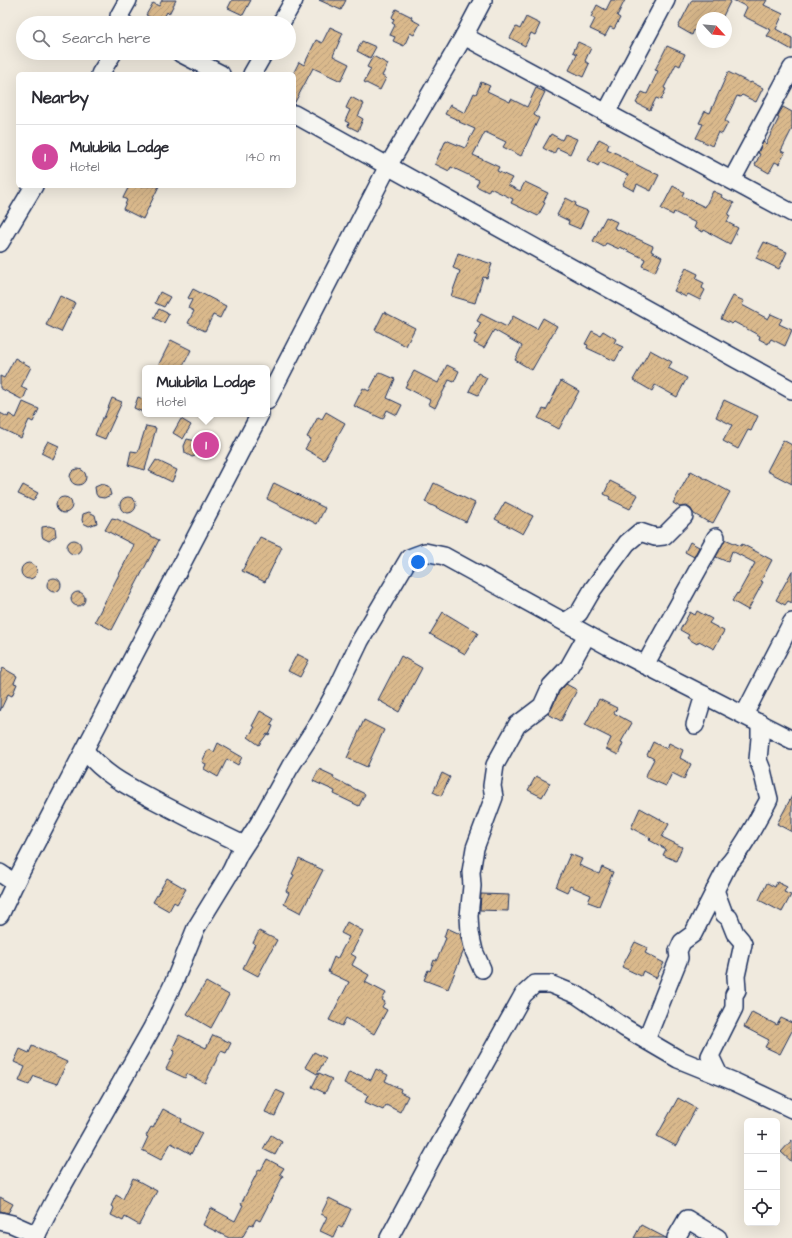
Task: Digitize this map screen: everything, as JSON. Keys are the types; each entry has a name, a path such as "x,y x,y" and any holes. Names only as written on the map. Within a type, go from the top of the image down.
{"street":[{"path":"120,16 128,0"},
{"path":"285,16 294,0"},
{"path":"270,394 388,166 464,36 483,0"},
{"path":"606,113 666,0"},
{"path":"464,36 792,213"},
{"path":"101,72 109,60"},
{"path":"194,60 217,72"},
{"path":"253,72 260,60"},
{"path":"732,180 792,68"},
{"path":"296,115 792,390"},
{"path":"0,244 33,188"},
{"path":"0,915 15,883 258,417"},
{"path":"565,622 579,613 593,589 627,544 640,532 655,537 664,536 684,516"},
{"path":"645,665 716,537"},
{"path":"0,1221 12,1224 36,1236 54,1201 152,1028 174,982 196,928 231,871 244,845 259,823 290,767 316,727 338,687 360,641 409,558 425,552 444,556 587,635 792,740"},
{"path":"744,715 792,622"},
{"path":"482,969 474,951 470,933 468,916 472,886 470,872 475,848 494,797 492,786 495,765 517,726 542,706 551,686 569,667 587,635"},
{"path":"695,726 704,695"},
{"path":"646,1040 679,958 678,952 682,942 693,934 728,864 734,858 748,836 769,799 758,760 760,723"},
{"path":"85,751 108,774 192,821 244,845"},
{"path":"0,873 15,883"},
{"path":"715,890 724,914 729,918 735,933 743,944 736,976 737,990 734,995 734,1008 710,1056 719,1075"},
{"path":"389,1238 523,995 534,984 550,984 576,994 625,1028 678,1059 719,1075 792,1109"},
{"path":"676,1238 687,1219 718,1238"}],"building":[{"path":"162,0 176,0 169,14 167,12 165,16 146,15 153,3 159,6"},
{"path":"232,0 251,0 243,15 228,8"},
{"path":"319,0 346,0 341,10"},
{"path":"611,0 625,0 617,16 620,18 614,29 610,27 605,36 590,29 595,19 591,17 597,5 606,10"},
{"path":"692,0 731,0 725,12 696,12 696,31 694,30 692,35 678,27"},
{"path":"733,0 767,0 764,5 783,14 776,29 792,38 792,50 767,36 771,30 743,16 747,7"},
{"path":"396,9 412,17 411,19 420,24 414,35 410,33 404,46 393,41 395,37 390,35 395,25 392,23 394,19 392,17"},
{"path":"526,17 540,24 535,35 531,33 525,46 510,38 516,27 520,29"},
{"path":"330,27 343,33 333,56 349,64 341,81 313,68 296,100 296,72 294,72 299,62 304,65 316,40 322,43"},
{"path":"362,41 376,47 370,58 357,51"},
{"path":"578,42 591,48 585,61 589,64 583,77 569,70 577,54 573,52"},
{"path":"667,46 685,54 680,66 676,64 664,88 666,89 661,100 656,98 650,110 636,103 642,92 647,94 658,71 655,70"},
{"path":"373,56 388,64 382,76 386,78 380,90 364,82 371,69 367,67"},
{"path":"728,72 763,88 756,102 742,95 740,97 737,96 725,121 728,123 722,134 718,132 712,146 696,138 703,124 699,123 705,111 710,113"},
{"path":"481,82 490,86 487,91 510,102 511,99 527,107 536,88 545,92 534,115 539,118 521,156 503,147 506,142 485,132 473,155 499,167 497,171 512,178 508,185 520,191 525,182 548,193 543,202 545,203 538,216 511,203 513,199 490,188 488,192 476,186 479,180 451,167 449,171 435,164 446,140 465,148 475,129 445,114 450,105 465,113"},
{"path":"351,97 364,104 358,116 363,119 358,131 348,126 349,123 345,121 350,110 346,108"},
{"path":"783,107 792,112 792,129 781,151 785,153 779,164 775,162 769,173 755,165 763,142 766,144 779,118 777,117"},
{"path":"551,134 562,140 565,134 577,139 570,154 557,148 554,154 543,148"},
{"path":"599,139 609,144 607,149 659,175 651,191 637,184 634,191 623,185 628,175 600,162 598,166 588,160"},
{"path":"673,186 684,192 682,196 705,207 713,191 722,195 721,197 734,203 728,215 730,216 727,222 738,228 730,244 704,230 703,232 694,228 696,223 674,212 673,215 661,209"},
{"path":"128,188 158,188 143,219 123,209 127,200 123,198"},
{"path":"566,198 576,203 575,206 588,211 580,229 568,224 569,221 557,215"},
{"path":"606,217 617,222 614,228 653,246 651,251 662,257 655,272 642,266 645,259 620,247 619,249 606,243 604,247 593,241"},
{"path":"764,242 787,252 779,269 756,258"},
{"path":"458,253 492,264 487,278 483,277 475,303 451,296 460,271 453,268"},
{"path":"686,268 698,274 696,279 704,283 702,288 705,290 700,300 688,294 686,297 674,291"},
{"path":"193,289 226,306 220,318 213,315 205,331 188,323 194,311 188,308 192,300 188,298"},
{"path":"160,292 170,297 164,307 155,303"},
{"path":"60,296 75,303 61,332 46,325"},
{"path":"733,296 744,301 742,305 768,319 771,314 782,319 779,324 792,330 785,346 771,339 768,344 759,339 760,336 734,322 732,324 721,319"},
{"path":"159,309 169,314 164,323 154,318"},
{"path":"384,312 415,328 406,346 375,330"},
{"path":"481,314 507,327 513,316 537,329 543,318 557,326 532,370 515,360 522,346 494,330 484,348 474,343 477,336 474,335 481,323 477,321"},
{"path":"592,331 600,335 603,331 616,339 614,343 623,347 615,361 587,348 588,345 585,344"},
{"path":"171,340 191,350 184,365 158,365"},
{"path":"650,350 672,362 668,368 687,378 677,397 655,385 652,391 633,380"},
{"path":"15,358 31,367 21,387 27,390 23,400 0,388 0,376 4,378"},
{"path":"447,365 459,371 454,382 449,380 435,408 428,404 430,400 405,387 414,371 438,383"},
{"path":"379,372 395,379 387,398 402,405 397,415 387,410 383,419 354,406 363,388 369,391"},
{"path":"478,373 487,378 478,395 469,391"},
{"path":"561,381 579,391 559,429 538,418 543,409 546,410"},
{"path":"138,397 142,399 142,412 134,408"},
{"path":"112,398 122,402 105,439 95,435"},
{"path":"724,400 758,416 751,431 748,430 738,449 723,441 732,425 716,417"},
{"path":"23,402 39,409 33,422 29,420 21,438 0,428 0,413 8,417 9,414 16,418"},
{"path":"326,412 345,423 324,460 305,449 311,439 307,437 318,417 322,419"},
{"path":"181,419 191,425 183,439 173,433"},
{"path":"146,426 156,428 145,470 128,465 131,451 138,452"},
{"path":"187,439 199,443 200,450 195,456 192,457 185,453 184,446"},
{"path":"783,440 792,445 792,484 767,471"},
{"path":"48,441 59,446 53,459 41,453"},
{"path":"156,460 177,470 172,482 149,471"},
{"path":"78,469 85,474 86,477 81,484 78,485 71,480 70,477 75,470"},
{"path":"691,471 730,492 713,523 708,522 694,514 687,506 680,507 673,503"},
{"path":"610,481 638,495 630,509 609,499 610,497 604,494"},
{"path":"274,483 325,508 317,524 267,499"},
{"path":"434,483 475,503 466,522 425,502"},
{"path":"102,484 108,486 111,495 104,498 98,497 95,487"},
{"path":"23,485 38,493 33,501 18,494"},
{"path":"61,497 67,497 72,502 70,511 67,513 61,513 56,508 56,502"},
{"path":"128,497 134,499 136,505 134,511 128,513 122,511 120,505 122,499"},
{"path":"505,502 533,516 523,534 495,519"},
{"path":"89,512 95,515 97,523 89,526 83,523 82,520 83,514"},
{"path":"112,518 117,519 159,540 112,630 95,621 134,545 105,530"},
{"path":"49,526 55,528 56,536 49,541 43,538 42,527"},
{"path":"260,537 282,547 265,582 242,571"},
{"path":"725,539 741,546 742,544 772,560 761,581 763,582 748,610 732,601 737,593 738,594 755,563 732,551 728,562 716,557"},
{"path":"74,540 79,542 81,547 79,552 74,554 69,552 67,547 69,542"},
{"path":"690,542 699,547 694,557 685,552"},
{"path":"29,563 36,568 37,571 32,578 29,579 22,574 21,571 26,564"},
{"path":"792,571 792,603 788,601 785,605 776,600"},
{"path":"51,578 57,578 61,582 61,588 57,592 51,592 47,588 47,582"},
{"path":"75,592 81,592 85,596 85,602 81,606 75,606 71,602 71,596"},
{"path":"697,611 712,619 709,623 724,631 714,649 699,641 697,644 687,638 689,635 680,630 690,612 695,615"},
{"path":"443,612 478,633 465,654 430,634"},
{"path":"297,654 309,660 300,677 288,671"},
{"path":"401,656 422,668 399,712 378,700"},
{"path":"3,668 17,676 14,683 17,684 12,696 8,694 0,711 0,674"},
{"path":"566,684 577,690 561,721 548,714 559,692"},
{"path":"599,699 617,708 614,713 632,723 621,742 623,743 618,755 606,749 611,738 585,725"},
{"path":"260,711 274,719 270,725 273,726 269,735 267,734 259,745 248,737 255,727 252,726"},
{"path":"364,720 384,730 367,767 347,758"},
{"path":"653,742 667,749 669,743 683,750 680,758 691,764 684,779 672,773 666,786 645,777 654,759 647,755"},
{"path":"218,743 242,757 238,765 227,759 218,777 204,769 206,764 202,762 208,749 214,752"},
{"path":"319,769 334,776 333,778 365,794 359,806 334,794 335,791 313,781"},
{"path":"442,773 450,777 441,796 433,792"},
{"path":"536,776 550,783 542,797 528,790"},
{"path":"792,796 792,832 777,824"},
{"path":"640,808 669,824 662,837 682,847 676,861 663,855 666,849 649,840 651,838 631,828"},
{"path":"570,854 582,859 579,865 599,874 602,867 613,872 599,906 588,902 591,895 570,886 567,892 556,887"},
{"path":"299,859 323,870 301,913 284,904 289,893 286,891 294,875 292,874"},
{"path":"167,878 186,889 177,904 174,902 169,911 153,902"},
{"path":"777,882 787,887 784,892 791,895 782,912 759,900 767,883 775,887"},
{"path":"481,894 509,895 508,911 480,910"},
{"path":"347,922 363,931 351,954 356,957 352,965 369,975 365,982 386,993 382,1000 385,1002 382,1007 387,1010 374,1034 346,1018 342,1026 329,1020 349,982 328,972 334,957 337,959 349,937 341,933"},
{"path":"447,928 460,934 464,950 448,989 424,980 428,970 430,971 434,960 436,961 439,955 446,938 444,937"},
{"path":"259,931 277,940 258,976 243,968 255,944 253,943"},
{"path":"635,942 648,948 645,953 664,963 656,978 643,971 641,976 622,967"},
{"path":"206,982 229,995 211,1028 187,1014"},
{"path":"752,1012 777,1025 781,1018 792,1023 792,1031 780,1054 765,1047 769,1040 744,1027"},
{"path":"179,1035 206,1048 213,1035 231,1043 226,1053 221,1051 205,1083 187,1074 185,1078 166,1069 175,1051 172,1050"},
{"path":"32,1046 67,1062 57,1084 34,1076 29,1085 19,1081 25,1067 14,1062 20,1049 29,1053"},
{"path":"314,1052 326,1058 317,1074 305,1067"},
{"path":"376,1069 388,1075 385,1081 401,1089 400,1092 408,1096 400,1112 386,1105 383,1110 365,1102 368,1095 344,1083 349,1072 371,1080"},
{"path":"319,1073 332,1079 325,1093 312,1087"},
{"path":"276,1090 285,1094 275,1116 265,1112"},
{"path":"678,1098 696,1108 676,1146 657,1136"},
{"path":"163,1109 182,1119 181,1122 202,1133 191,1154 171,1143 161,1160 142,1150 148,1137 146,1136 151,1127 153,1128"},
{"path":"271,1135 282,1142 275,1155 263,1149"},
{"path":"792,1140 792,1162 781,1152"},
{"path":"267,1159 284,1168 280,1174 283,1176 260,1221 256,1219 253,1225 250,1224 242,1238 229,1238 203,1225 211,1208 235,1221 243,1205 241,1204 259,1169 261,1170"},
{"path":"133,1178 157,1191 139,1225 125,1217 123,1221 111,1215 114,1208 111,1206 116,1195 123,1199"},
{"path":"0,1197 13,1204 8,1213 0,1211"},
{"path":"329,1198 351,1209 342,1228 338,1226 333,1237 320,1231 327,1217 321,1214"},
{"path":"641,1225 666,1238 634,1238"}],"place":[{"name":"Mulubila Lodge","path":"206,445"}]}
